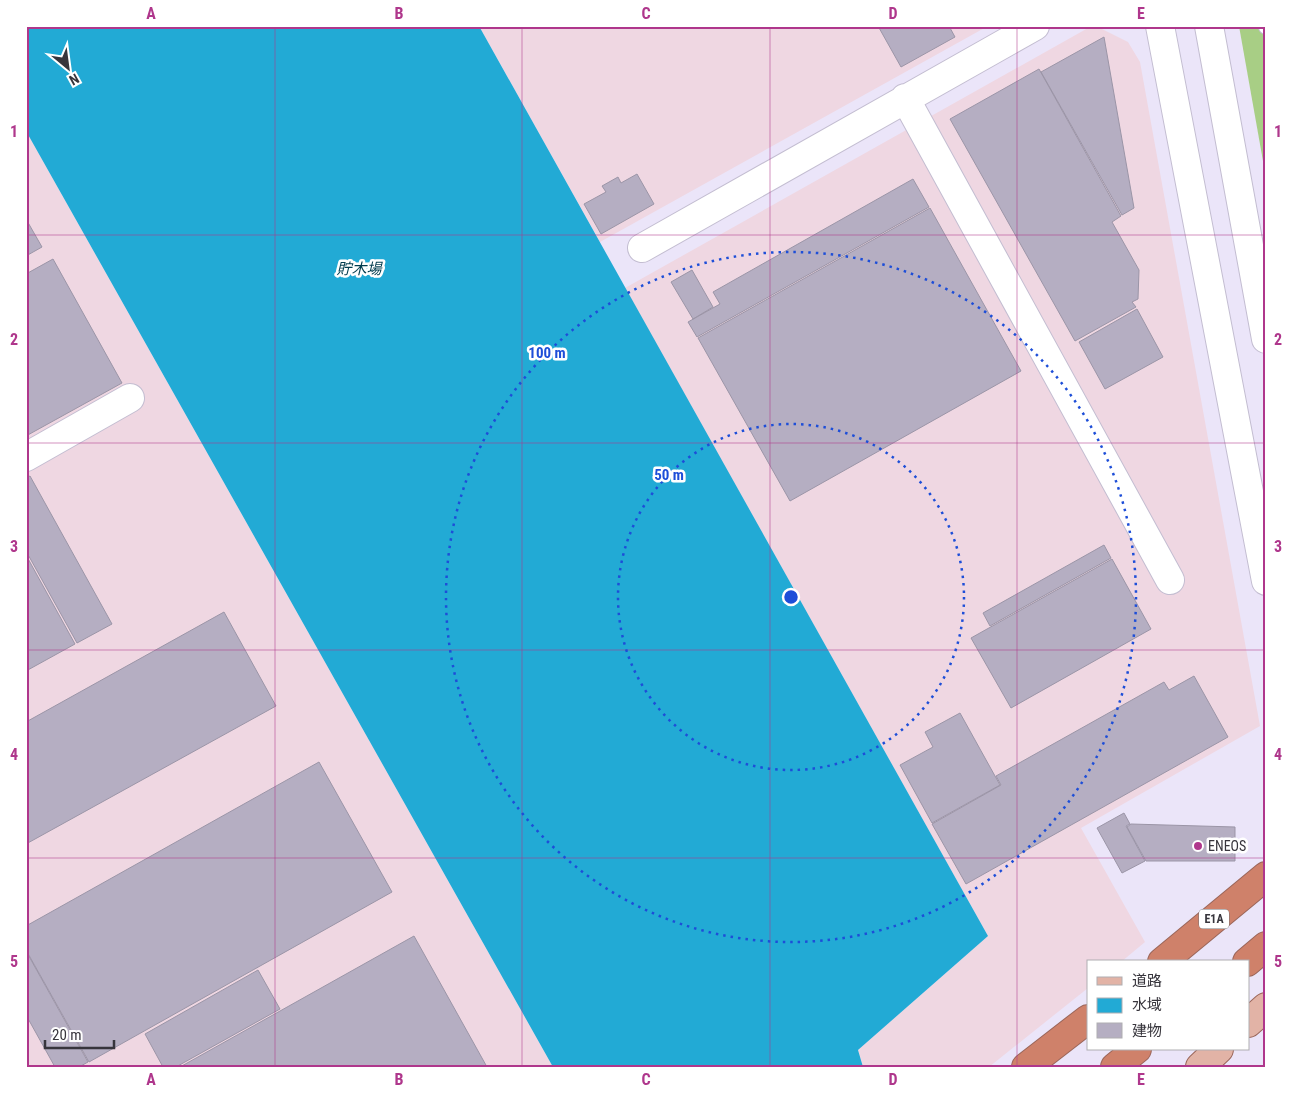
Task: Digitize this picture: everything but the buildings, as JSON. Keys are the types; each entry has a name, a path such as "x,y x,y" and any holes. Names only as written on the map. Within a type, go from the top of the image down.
{"highway":[{"name":"E1A","path":"1164,960 1266,876"},
{"path":"1249,960 1266,946"},
{"path":"1026,1067 1087,1020"},
{"path":"1115,1067 1136,1050"}],"main road":[{"path":"1250,1021 1266,1007"},
{"path":"1200,1067 1218,1050"}],"street":[{"path":"642,248 1035,26"},
{"path":"1160,26 1266,580"},
{"path":"1209,26 1266,339"},
{"path":"906,98 1170,580"},
{"path":"26,457 130,398"}],"shaded area":[{"path":"479,26 988,26 600,242"},
{"path":"1088,28 1100,28 1128,42 1140,62 1260,726 1081,828 1145,942 1123,960 1087,960 1087,989 989,1067 863,1067 858,1050 988,936 625,288"},
{"path":"26,131 553,1067 26,1067"}],"green space":[{"path":"1239,26 1266,26 1266,178"}],"water":[{"name":"貯木場","path":"26,26 479,26 988,936 858,1050 863,1067 553,1067 26,131"}],"place":[{"name":"ENEOS","path":"1198,846"}]}
